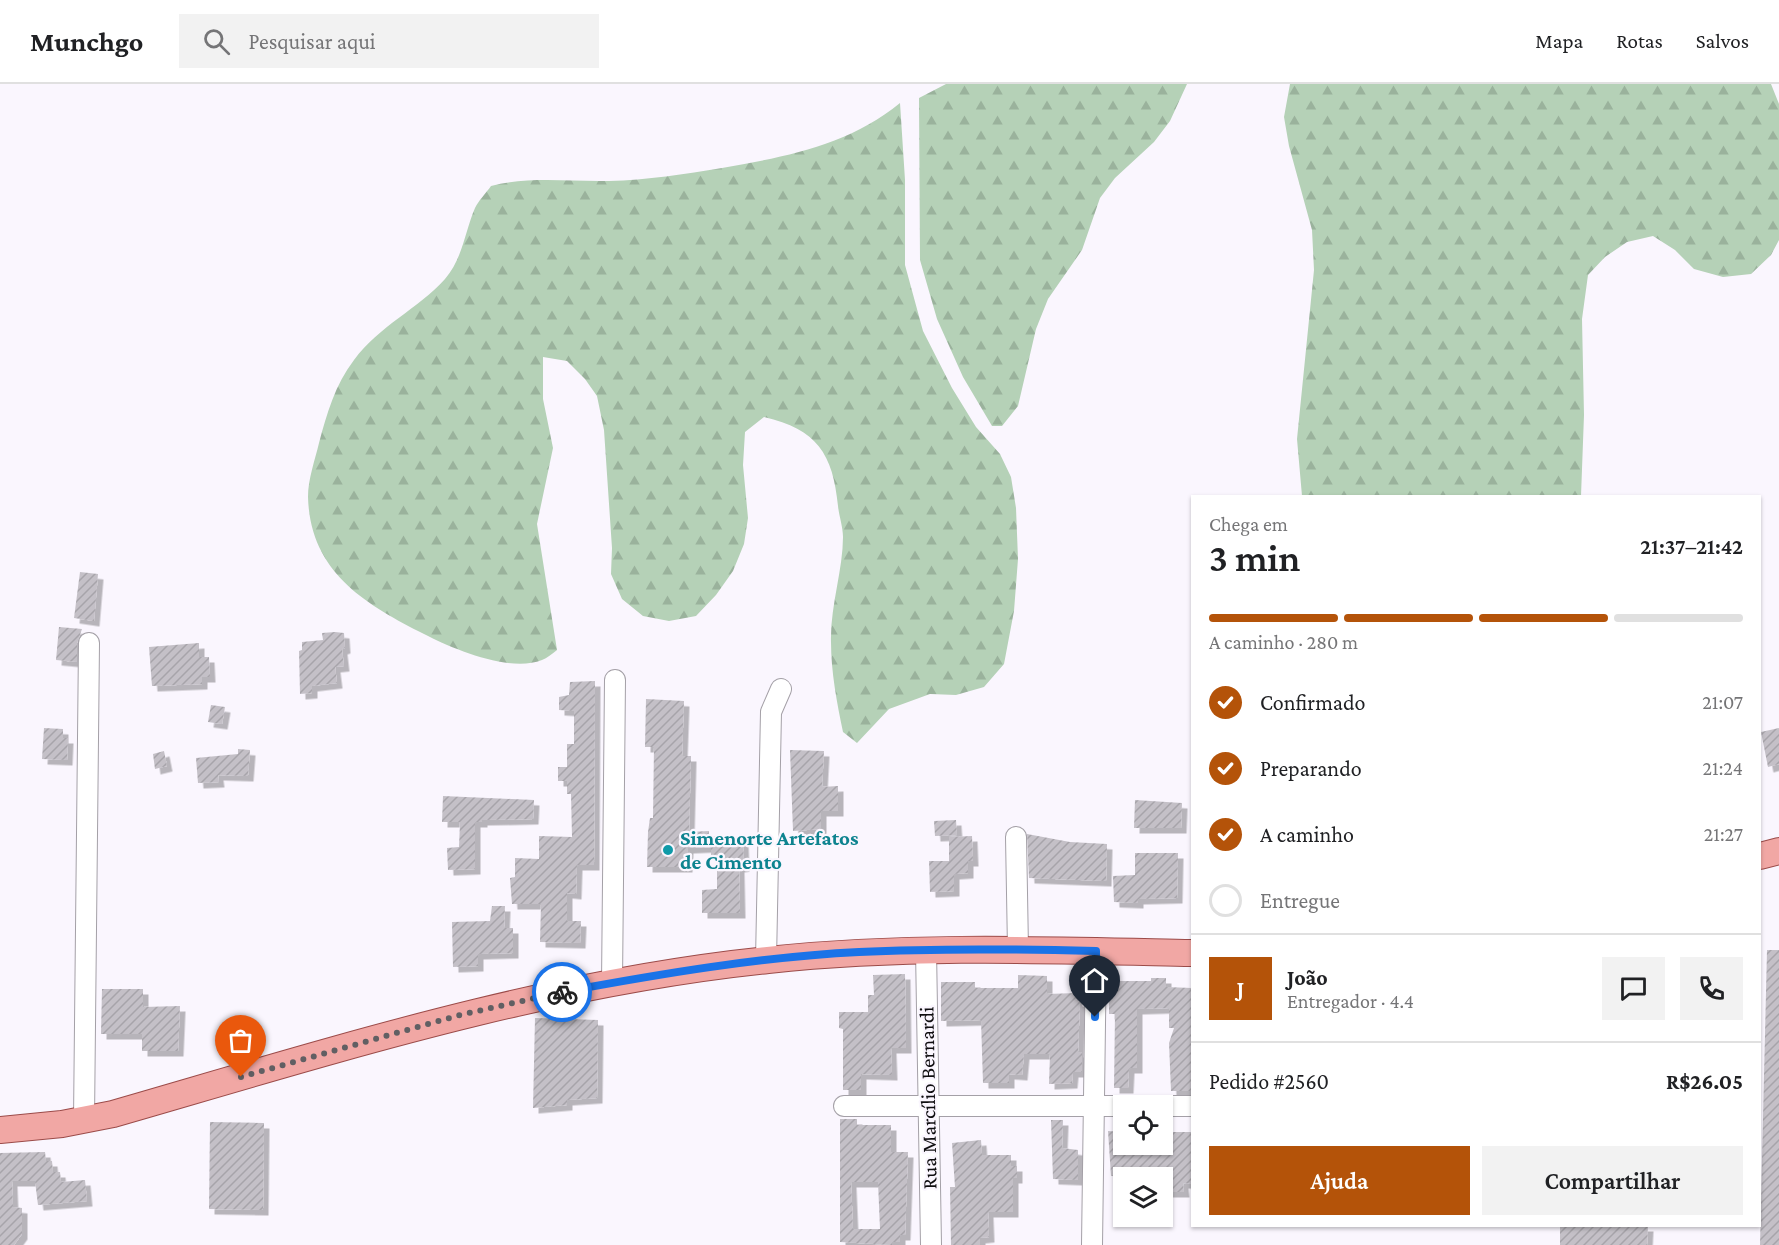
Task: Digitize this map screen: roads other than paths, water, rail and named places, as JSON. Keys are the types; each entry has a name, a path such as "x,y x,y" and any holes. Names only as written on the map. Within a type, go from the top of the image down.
{"main road":[{"path":"1761,856 1779,851"},
{"path":"0,1130 84,1120 460,1015 612,983 766,960 926,950 1191,953"}],"street":[{"path":"84,1120 89,643"},
{"path":"612,983 615,680"},
{"path":"766,960 771,712 781,689"},
{"path":"1016,837 1018,950"},
{"name":"Rua Marcílio Bernardi","path":"926,950 931,1245"},
{"path":"1092,1245 1096,951"},
{"path":"844,1106 1113,1106"},
{"path":"1173,1106 1191,1106"}],"place":[{"name":"Simenorte Artefatos de Cimento","path":"668,850"}]}
